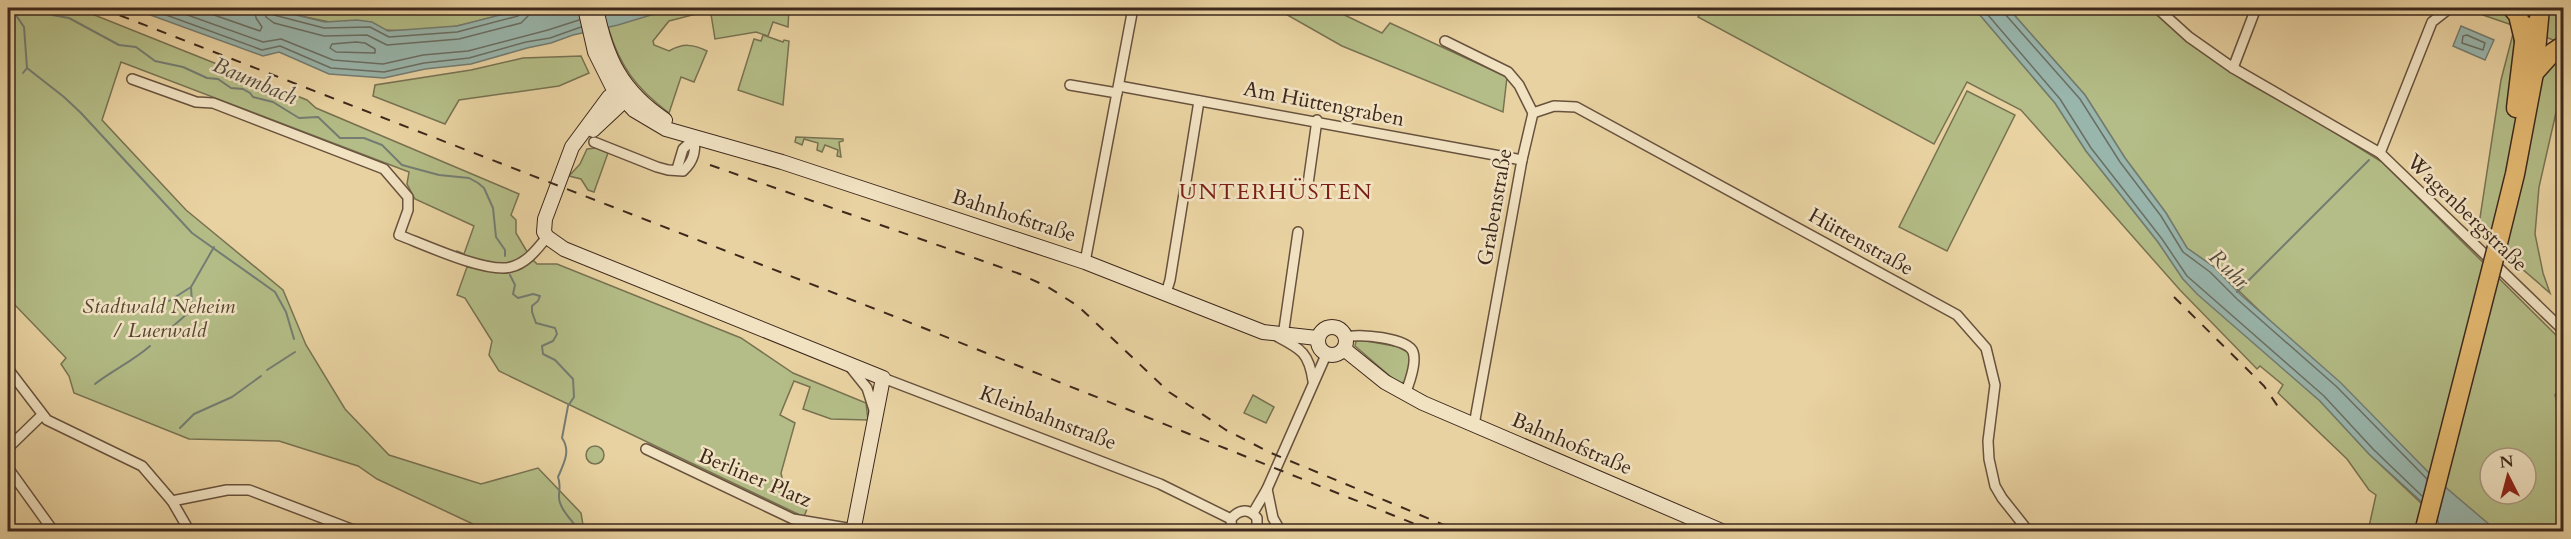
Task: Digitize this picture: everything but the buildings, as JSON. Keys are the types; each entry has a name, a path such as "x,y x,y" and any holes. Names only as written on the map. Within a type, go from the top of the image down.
{"highway":[{"path":"2512,8 2518,15 2525,41"},
{"path":"2499,236 2528,8"},
{"path":"2424,531 2515,174 2534,73 2541,8"},
{"path":"2534,73 2552,53 2564,45"}],"street":[{"path":"585,8 595,52 621,90"},
{"path":"596,8 606,47 621,90"},
{"path":"1085,261 1133,8"},
{"name":"Wagenbergstraße","path":"2157,8 2189,37 2233,68 2380,153 2564,331"},
{"path":"2233,68 2256,8"},
{"name":"Wagenbergstraße","path":"2380,153 2432,22 2446,11"},
{"path":"1445,41 1508,72 1519,85 1533,113"},
{"path":"132,80 196,102 213,103 384,169 408,197 408,210 399,235 463,260 506,268 524,261 547,237 544,232 545,219 569,153 609,97 621,90"},
{"name":"Am Hüttengraben","path":"1070,85 1199,100 1522,159"},
{"name":"Bahnhofstraße","path":"621,90 695,138 790,165 1085,261 1278,335 1306,335 1317,338 1323,330 1332,327 1341,330 1345,343 1385,382 1405,394 1724,531"},
{"path":"1166,292 1170,280 1199,100"},
{"name":"Hüttenstraße","path":"1533,113 1554,106 1576,106 1957,315 1986,348 1995,385 1988,441 1991,474 1995,486 2009,508 2029,531"},
{"name":"Grabenstraße","path":"1474,425 1522,159 1533,113"},
{"path":"1307,191 1317,120"},
{"path":"594,142 668,170 680,166 683,149 695,138"},
{"path":"1298,232 1278,335 1302,350 1309,362 1313,381"},
{"name":"Kleinbahnstraße","path":"547,237 564,249 847,364 1150,480 1231,519"},
{"path":"2555,323 2564,317"},
{"name":"Bahnhofstraße","path":"1326,355 1338,354 1345,343 1361,335 1408,345 1413,351 1413,358 1405,394"},
{"path":"1253,513 1267,489 1326,355 1320,350 1317,338"},
{"name":"Kleinbahnstraße","path":"847,364 867,388 876,416"},
{"path":"8,369 42,415 69,432 142,466 172,501 190,531"},
{"path":"853,530 883,378"},
{"path":"8,448 42,415"},
{"name":"Berliner Platz","path":"646,449 793,519 853,530"},
{"path":"8,468 54,531"},
{"path":"1267,489 1274,518 1281,531"},
{"path":"172,501 227,490 249,490 359,531"},
{"path":"1232,531 1231,519 1235,513 1242,511 1253,513"},
{"path":"1253,513 1258,524 1257,531"}],"green space":[{"name":"Stadtwald Neheim / Luerwald","path":"8,8 77,8 307,100 316,108 519,194 511,215 516,220 516,233 529,255 509,262 484,262 456,256 457,251 464,254 474,226 415,199 407,184 409,172 121,62 102,120 186,210 283,290 306,345 345,409 389,455 481,484 538,468 581,513 584,531 482,531 475,525 377,479 358,466 279,441 189,439 74,393 69,376 61,364 66,358 8,300"},
{"path":"267,8 528,8 457,26 409,31 361,28"},
{"path":"673,8 708,8 708,11 669,21 653,41 654,45 669,51 688,45 707,51 694,82 681,77 669,113 647,95 631,76 618,54 608,27"},
{"path":"710,8 789,8 788,27 773,22 768,36 756,32 715,39"},
{"path":"1275,8 1330,8 1382,33 1390,23 1507,77 1503,112 1342,46"},
{"path":"1705,8 1974,8 2055,103 2086,151 2158,242 2183,279 2320,401 2369,454 2422,504 2414,531 2368,531 2376,495 2369,490 2347,459 2278,393 2283,385 2260,366 2257,369 2180,290 2021,110 1967,82 1934,144 1698,17"},
{"path":"2008,8 2151,8 2180,35 2246,82 2313,119 2382,162 2563,342 2563,385 2555,395 2563,422 2563,531 2497,531 2489,526 2430,474 2214,267 2187,248 2166,213 2125,158 2085,95"},
{"path":"2472,8 2502,8 2515,26 2483,15"},
{"path":"2546,8 2563,8 2563,40 2558,42 2543,36"},
{"path":"2515,26 2517,73 2563,53 2563,82 2539,187 2535,234 2543,273 2550,293 2478,231 2501,80"},
{"path":"763,35 783,42 784,40 789,41 783,105 738,90 754,39 761,41"},
{"path":"581,56 589,73 559,86 459,100 445,124 373,96 375,85 471,70 523,58"},
{"path":"1967,91 2015,115 1947,251 1899,227"},
{"path":"796,137 843,139 839,142 841,157 837,156 838,150 825,145 822,152 817,150 818,143 804,139 802,145 795,142"},
{"path":"596,148 608,153 594,192 588,190 581,179 569,176 580,164 587,149"},
{"path":"530,257 537,264 557,264 741,338 793,373 866,403 868,420 831,419 803,409 810,387 794,381 780,415 795,423 781,473 785,492 808,506 804,517 499,371 489,355 492,341 465,298 457,295 467,267 501,272 522,264"},
{"path":"1356,341 1405,348 1412,356 1408,382 1398,383 1355,346"},
{"path":"1253,395 1274,407 1266,423 1244,413"},
{"path":"595,446 601,449 604,455 601,461 595,464 589,461 586,455 589,449"}],"water":[{"path":"135,8 267,8 325,22 357,20 372,22 388,31 457,26 528,8 674,8 471,64 425,69 384,78 329,74 279,52 263,56"},
{"path":"1974,8 2008,8 2085,95 2125,158 2166,213 2187,248 2214,267 2241,295 2341,383 2430,474 2497,531 2441,531 2436,515 2369,454 2320,401 2197,294 2183,279 2158,242 2086,151 2055,103"},
{"path":"2461,26 2494,40 2485,60 2453,46"}],"waterway":[{"path":"11,8 24,27 27,68 23,73"},
{"name":"Baumbach","path":"42,8 52,15 69,18 119,45 136,47 155,61 183,67 207,78 218,79 231,88 243,89 253,97 273,102 299,118 318,117 340,138 364,138 382,145 402,165 439,175 469,178 484,188 493,208 496,237 505,250 505,256"},
{"path":"27,68 81,113 192,233 275,292 286,312 294,339"},
{"path":"8,87 12,83"},
{"name":"Ruhr","path":"2237,292 2369,160"},
{"path":"163,335 188,313 192,303 191,287 214,247"},
{"name":"Baumbach","path":"510,275 515,285 513,294 518,298 533,294 540,296 532,306 536,323 555,328 557,334 553,341 542,346 543,354 555,360 573,379 574,397 568,406 562,438 565,443 566,457 558,477 561,506 580,532"},
{"path":"169,301 191,287"},
{"path":"95,384 150,346"},
{"path":"267,370 295,352"},
{"path":"180,428 194,414 232,397 261,376"}],"railway":[{"path":"101,8 901,319 1435,532"},
{"path":"710,165 1020,274 1048,287 1078,306 1169,392 1226,430 1271,453 1461,532"},
{"path":"2174,297 2264,386 2281,411"}],"district":[{"name":"UNTERHÜSTEN","path":"1276,192"}]}
